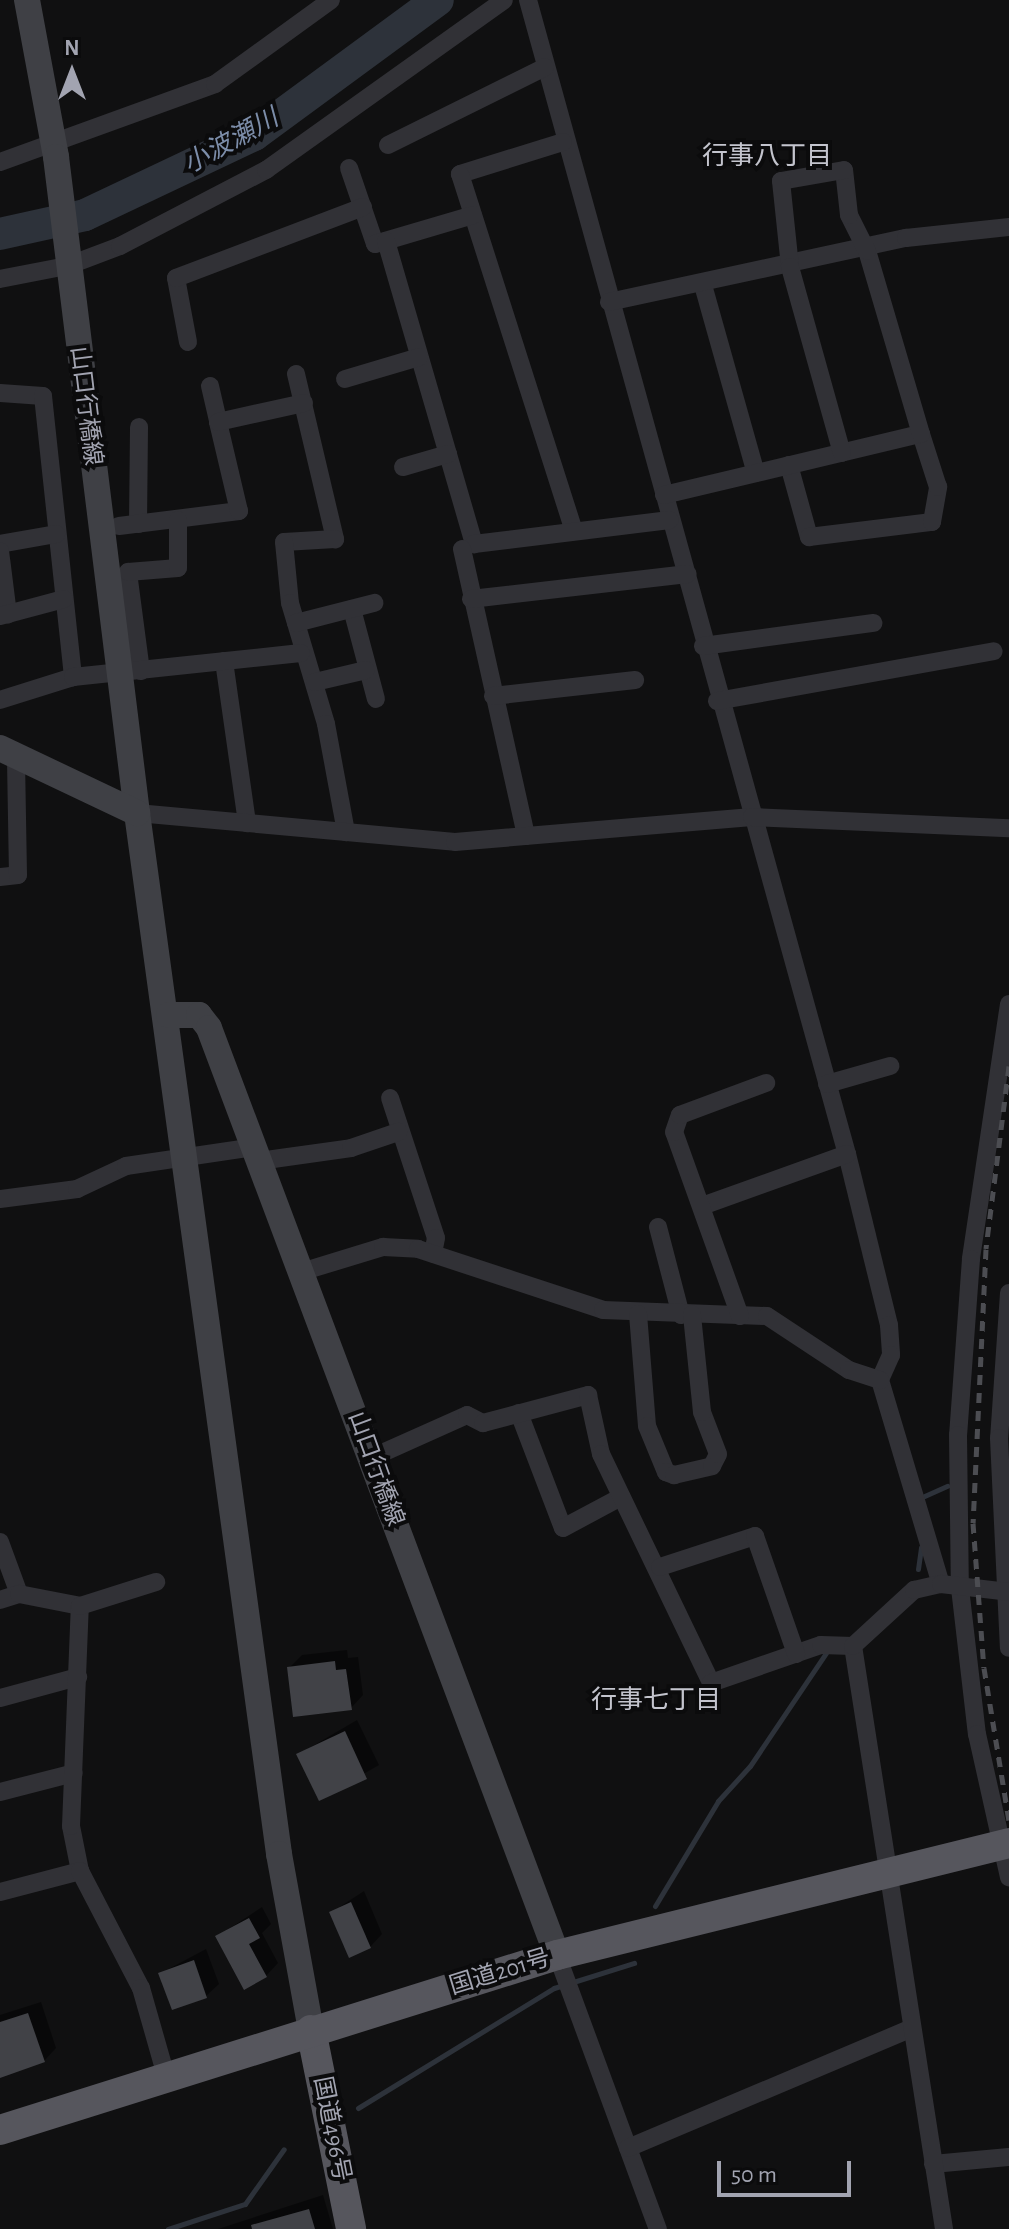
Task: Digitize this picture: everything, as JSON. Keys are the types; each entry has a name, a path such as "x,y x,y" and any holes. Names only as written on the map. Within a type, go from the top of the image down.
{"highway":[{"name":"国道201号","path":"0,2130 165,2072 557,1955 1005,1844"},
{"name":"国道496号","path":"311,2030 351,2229"}],"main road":[{"name":"山口行橋線","path":"27,0 55,151 66,259 130,672 137,813 169,1015 279,1854 311,2030"},
{"path":"8,752 137,813"},
{"name":"山口行橋線","path":"169,1015 205,1018 557,1955"}],"street":[{"path":"0,162 55,151 215,84 331,0"},
{"path":"0,279 66,259 266,170 504,0"},
{"path":"528,0 563,142 688,574 717,701 847,1154 889,1325 891,1355 880,1380 950,1586 977,1734 1005,1844 1009,1877"},
{"path":"388,145 545,67"},
{"path":"563,142 460,174 574,531"},
{"path":"349,168 375,244 473,215"},
{"path":"789,465 809,537 932,522 938,487 867,251 849,215 844,170 781,181 790,267 842,453"},
{"path":"188,342 176,278 363,207"},
{"path":"609,302 867,251 906,238 1009,227"},
{"path":"386,241 474,544 670,520"},
{"path":"703,285 756,473"},
{"path":"345,379 419,357"},
{"path":"296,374 335,539 284,542 301,653 315,682 346,832"},
{"path":"119,526 239,511 210,386"},
{"path":"0,393 43,396 73,677"},
{"path":"218,422 304,403"},
{"path":"138,524 139,427"},
{"path":"664,495 921,434"},
{"path":"403,467 448,454"},
{"path":"130,672 128,572 178,568 178,520"},
{"path":"0,544 56,534"},
{"path":"462,549 526,836"},
{"path":"0,551 4,615 64,599"},
{"path":"471,599 688,574"},
{"path":"296,623 374,603"},
{"path":"352,609 376,699"},
{"path":"703,646 873,623"},
{"path":"717,701 994,651"},
{"path":"0,700 73,677 301,653"},
{"path":"224,661 247,823"},
{"path":"315,682 366,670"},
{"path":"493,696 635,680"},
{"path":"0,877 18,875 8,752"},
{"path":"137,813 455,842 752,817 1009,828"},
{"path":"950,1586 964,1329 1009,1004"},
{"path":"827,1084 890,1066"},
{"path":"740,1316 674,1132 680,1115 766,1083"},
{"path":"390,1098 398,1132 436,1238 433,1254"},
{"path":"0,1199 77,1189 126,1166 188,1157 351,1148 398,1132"},
{"path":"702,1206 847,1154"},
{"path":"638,1314 647,1426 666,1472 674,1475 712,1466 718,1454 702,1412 686,1315 658,1227"},
{"path":"301,1272 383,1247 433,1254 565,1301 638,1314 740,1316 784,1323 849,1370 880,1380"},
{"path":"1009,1293 999,1438 1009,1648"},
{"path":"371,1458 467,1415 483,1423 588,1395 621,1497 660,1567 711,1683 796,1654 853,1646 914,1590 950,1586 1006,1592"},
{"path":"519,1413 563,1528 621,1497"},
{"path":"660,1567 755,1536 796,1654"},
{"path":"0,1542 19,1594"},
{"path":"0,1600 19,1594 80,1606 156,1582"},
{"path":"80,1606 71,1826 80,1871 141,1988 165,2072"},
{"path":"853,1646 944,2229"},
{"path":"0,1698 78,1677"},
{"path":"0,1792 74,1773"},
{"path":"0,1892 80,1871"},
{"path":"557,1955 658,2229"},
{"path":"628,2148 912,2028"},
{"path":"933,2164 1009,2157"}],"building":[{"path":"335,1661 336,1670 346,1669 352,1710 293,1717 287,1667"},
{"path":"345,1731 367,1779 319,1801 296,1754"},
{"path":"351,1902 371,1948 349,1958 329,1912"},
{"path":"249,1918 260,1938 249,1944 267,1977 244,1990 215,1936"},
{"path":"194,1960 207,1998 172,2010 158,1973"},
{"path":"28,2013 45,2062 0,2078 0,2022"},
{"path":"309,2209 315,2229 252,2229 251,2225"}],"waterway":[{"name":"小波瀬川","path":"0,234 85,215 254,135 438,0"},
{"path":"920,1498 947,1486"},
{"path":"918,1569 921,1547"},
{"path":"655,1906 718,1801 750,1766 826,1653"},
{"path":"358,2108 554,1988 634,1963"},
{"path":"168,2229 245,2204 284,2149"}],"railway":[{"path":"1009,1066 986,1249 973,1523 984,1668 1009,1820"}],"district":[{"name":"行事八丁目","path":"767,157"},
{"name":"行事七丁目","path":"656,1701"}]}
